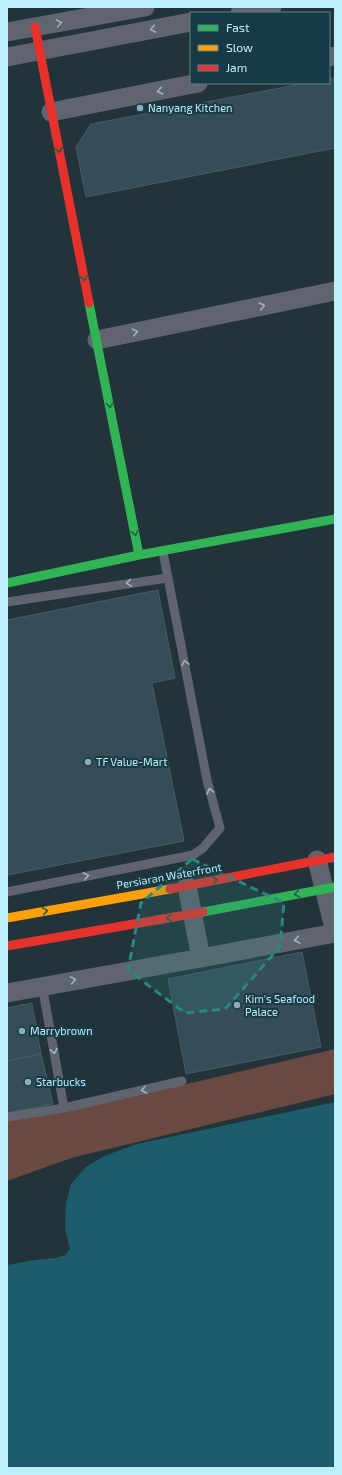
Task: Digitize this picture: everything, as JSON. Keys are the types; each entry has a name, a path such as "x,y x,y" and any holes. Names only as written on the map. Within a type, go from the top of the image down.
{"street":[{"path":"7,32 145,7"},
{"path":"245,12 272,7"},
{"path":"7,57 190,22"},
{"path":"35,27 139,555"},
{"path":"51,112 193,84"},
{"path":"97,340 335,291"},
{"path":"7,583 139,555 163,552 335,519"},
{"path":"7,992 201,958 335,932 326,858"},
{"name":"Persiaran Waterfront","path":"7,918 187,886 326,858"},
{"path":"187,886 201,958"},
{"path":"7,946 193,914 330,888"}],"lane":[{"path":"7,892 193,855 203,848 220,828 207,780 163,552"},
{"path":"7,602 167,578"},
{"path":"42,985 64,1108"},
{"path":"7,1117 64,1108 182,1081"}],"highlighted area":[{"path":"192,859 284,903 280,947 225,1009 185,1013 128,970 141,903"}],"shaded area":[{"path":"335,1049 335,1094 71,1158 7,1181 7,1119 187,1084"}],"water":[{"path":"335,1102 335,1468 7,1468 7,1265 56,1258 65,1255 70,1249 65,1229 66,1203 71,1184 86,1167 104,1156 137,1144"}],"building":[{"path":"335,78 335,148 86,197 76,147 91,124 301,84 330,84 330,79"},
{"name":"TF Value-Mart","path":"158,590 175,678 152,683 184,841 7,875 7,620"},
{"path":"302,952 321,1047 186,1074 168,979"},
{"name":"Marrybrown","path":"32,1003 41,1054 7,1061 7,1008"},
{"name":"Starbucks","path":"41,1054 53,1104 7,1113 7,1061"}],"traffic: fast":[{"path":"89,303 139,555"},
{"path":"7,583 139,555 335,519"},
{"path":"203,912 335,887"}],"traffic: slow":[{"path":"7,918 170,889"}],"traffic: jam":[{"path":"35,27 89,303"},
{"path":"170,889 335,857"},
{"path":"7,946 203,912"}],"place":[{"name":"Nanyang Kitchen","path":"140,108"},
{"name":"TF Value-Mart","path":"88,762"},
{"name":"Kim's Seafood Palace","path":"237,1005"},
{"name":"Marrybrown","path":"22,1031"},
{"name":"Starbucks","path":"28,1082"}]}
